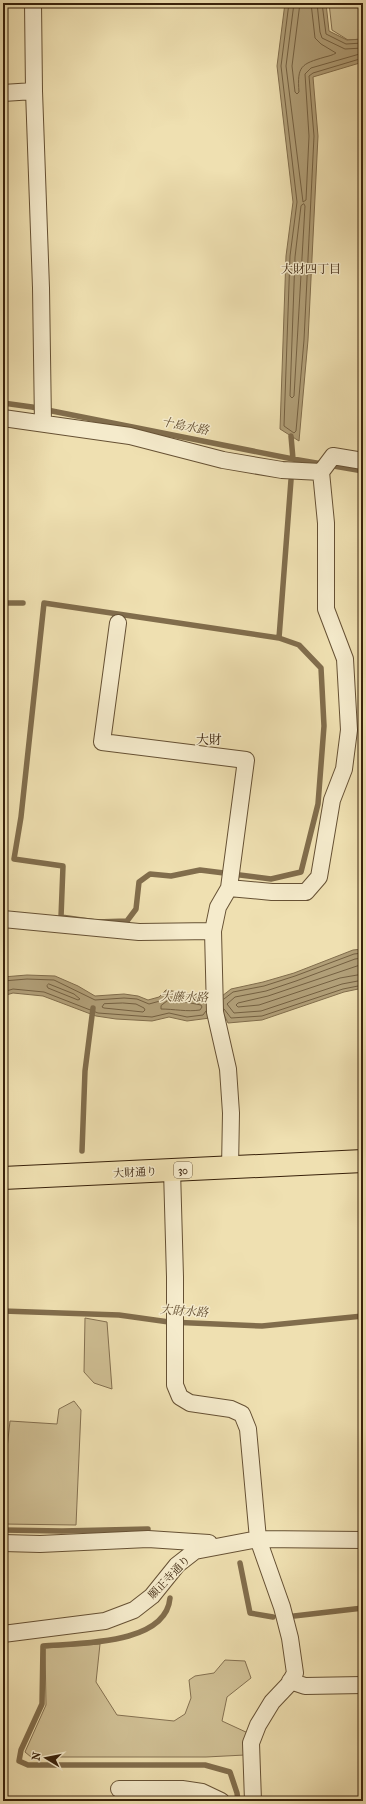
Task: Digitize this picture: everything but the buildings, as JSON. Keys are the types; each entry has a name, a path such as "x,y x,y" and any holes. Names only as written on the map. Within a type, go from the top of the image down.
{"main road":[{"name":"大財通り","path":"3,1178 363,1161"}],"street":[{"path":"33,3 34,91 39,193 43,423"},
{"path":"3,93 34,91"},
{"path":"3,418 130,436 223,460 282,470 321,472"},
{"path":"230,879 272,892 306,892 319,878 332,800 344,769 349,730 345,659 326,608 326,523 321,472 333,456 363,461"},
{"path":"118,623 102,742 246,760 230,879 218,907 213,931 216,1012 228,1069 231,1113 230,1168"},
{"path":"3,919 139,932 213,931"},
{"path":"172,1170 175,1385 180,1397 190,1403 231,1409 242,1414 248,1429 258,1539 282,1607 290,1638 294,1673 290,1681 272,1702 258,1725 251,1743 253,1801"},
{"path":"3,1543 40,1544 148,1539 225,1544"},
{"name":"願正寺通り","path":"3,1634 105,1621 134,1610 152,1596 177,1565 195,1551 225,1544 258,1539 363,1540"},
{"path":"290,1681 305,1686 363,1685"},
{"path":"119,1789 182,1788 202,1792 221,1801"}],"shaded area":[{"path":"329,3 363,3 363,39 348,40 332,30"},
{"path":"85,1318 107,1322 112,1389 94,1383 84,1372"},
{"path":"74,1401 81,1410 76,1525 3,1524 3,1468 5,1467 10,1421 57,1424 59,1409"},
{"path":"100,1644 96,1682 117,1715 174,1721 185,1714 191,1698 189,1680 195,1676 214,1673 225,1660 245,1661 251,1678 227,1697 222,1721 248,1733 245,1755 206,1757 31,1757 25,1752 46,1705 45,1648"}],"water":[{"path":"285,3 326,3 329,31 347,40 363,39 363,62 313,77 318,136 308,340 299,441 280,429 286,256 293,202 277,66"},
{"name":"大藤水路","path":"363,949 363,988 344,992 262,1020 228,1023 223,1013 210,1018 187,1021 169,1017 152,1021 116,1019 96,1016 43,996 13,993 3,996 3,977 27,975 55,976 78,986 95,996 124,994 138,996 148,1000 159,997 166,990 205,996 222,996 231,989 294,973 353,950"}],"waterway":[{"name":"十島水路","path":"3,403 32,407 293,459 363,471"},
{"path":"291,436 293,459"},
{"path":"279,638 291,480"},
{"path":"3,603 23,603"},
{"path":"44,603 279,638 299,645 321,668 324,726 318,804 301,872 271,879 200,870 171,876 150,874 139,882 136,909 127,921 96,922 61,917 63,866 14,859 21,817 44,603"},
{"path":"82,1151 85,1071 93,1008"},
{"name":"大財水路","path":"3,1311 119,1315 169,1322 262,1326 363,1316"},
{"path":"3,1530 62,1531 148,1529"},
{"path":"240,1563 250,1613 273,1617"},
{"path":"170,1598 165,1613 154,1625 138,1633 98,1642 43,1646 42,1704 21,1750 19,1761 28,1765 205,1765 230,1772 238,1801"},
{"path":"294,1616 363,1608"}],"district":[{"name":"大財四丁目","path":"311,269"},
{"name":"大財","path":"209,739"}]}
